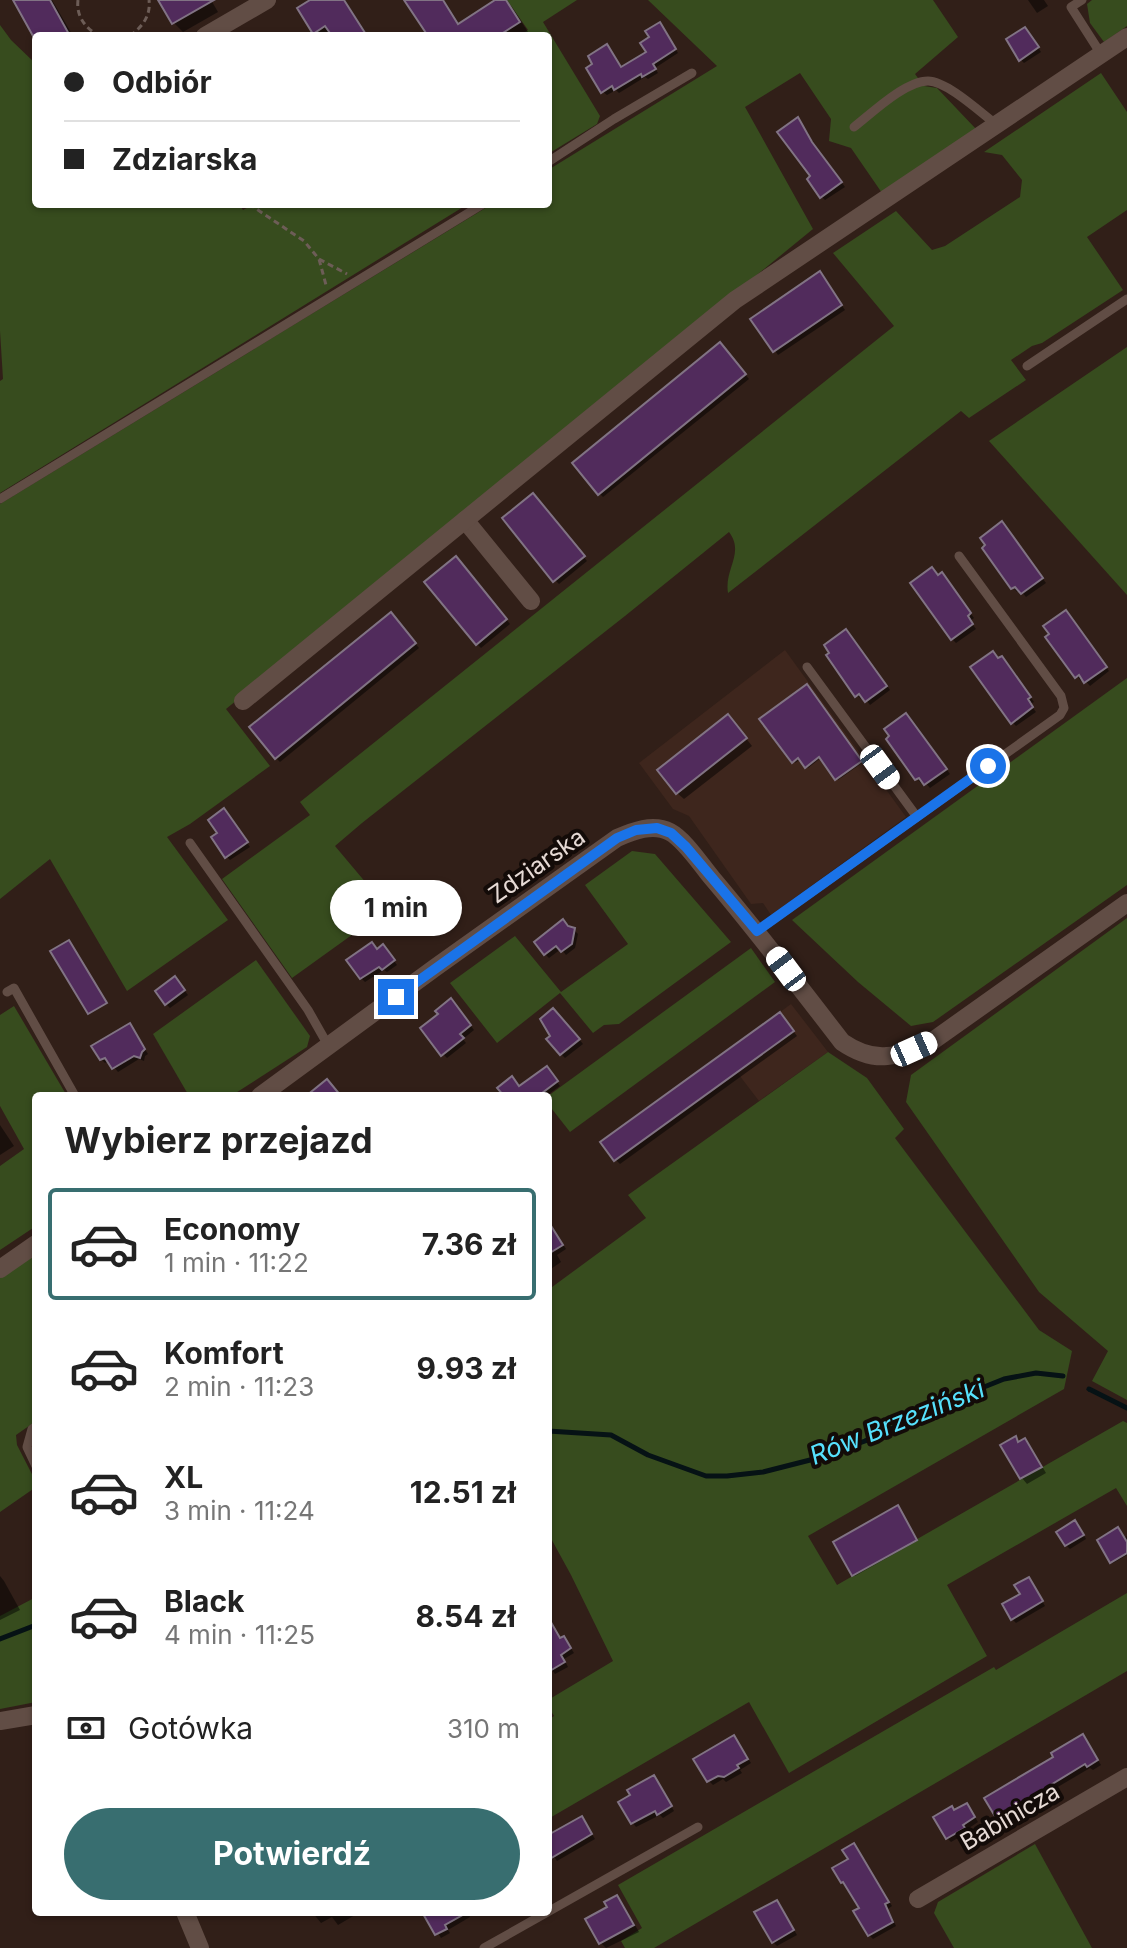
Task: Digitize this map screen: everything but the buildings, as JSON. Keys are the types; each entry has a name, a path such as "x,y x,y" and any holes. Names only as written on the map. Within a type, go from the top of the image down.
{"street":[{"path":"212,32 267,0"},
{"path":"243,701 727,306 1127,37"},
{"path":"465,520 531,601"},
{"name":"Zdziarska","path":"266,1092 617,838 636,830 657,828 671,833 757,931 842,1042 857,1052 881,1057 902,1053 934,1040 1127,903"},
{"path":"0,1269 32,1247"},
{"path":"0,1721 32,1716"},
{"name":"Babinicza","path":"918,1899 1127,1777"},
{"path":"187,1916 200,1948"}],"lane":[{"path":"1082,0 1071,7 1101,55"},
{"path":"552,159 692,73"},
{"path":"854,127 913,83 930,80 947,88 997,125"},
{"path":"0,499 476,208"},
{"path":"1027,366 1127,299"},
{"path":"757,931 1060,715 1064,708 1061,696 959,556"},
{"path":"807,667 917,817"},
{"path":"190,843 308,1010 329,1047"},
{"path":"7,992 14,988 73,1092"},
{"path":"32,1429 27,1447 32,1458"},
{"path":"552,1910 698,1827"},
{"path":"484,1948 541,1916"}],"path":[{"path":"78,0 77,10 94,32"},
{"path":"134,32 145,20 149,0"},
{"path":"255,208 304,241 319,259 359,280"},
{"path":"319,259 329,299"}],"shaded area":[{"path":"785,650 906,817 771,915 763,903 751,904 689,816 673,809 639,763"},
{"path":"791,1004 828,1052 759,1101 723,1054"}],"green space":[{"path":"507,0 577,0 543,22 549,32 525,32 528,30"},
{"path":"648,0 933,0 958,37 915,74 924,86 937,88 976,129 882,193 851,148 829,141 831,119 800,73 745,107 813,229 226,709 270,766 167,837 228,920 127,991 50,859 0,899 0,504 485,208 552,208 552,168 717,66"},
{"path":"1092,0 1127,0 1127,26 1104,42 1090,23 1087,4"},
{"path":"0,25 32,60 32,208 462,208 0,493 0,381 3,379 0,331"},
{"path":"552,37 600,116 597,124 552,152"},
{"path":"1101,73 1127,112 1127,210 1087,237 1123,290 1011,360 1026,380 969,418 961,411 728,593 735,554 729,532 362,823 335,846 388,909 292,978 222,879 310,815 300,802 894,326 833,253 896,211 932,250 945,246 1020,197 1022,180 1002,155 984,152"},
{"path":"1127,347 1127,595 989,441"},
{"path":"1127,678 1127,885 933,1022 911,1026 792,920"},
{"path":"632,851 655,854 731,942 619,1024 604,1025 593,1033 560,993 497,1043 450,983 515,936 561,992 628,944 585,885"},
{"path":"1127,918 1127,1400 1092,1381 1108,1351 1039,1292 906,1102 911,1075"},
{"path":"751,948 775,982 570,1132 552,1109 552,1093"},
{"path":"256,960 310,1036 307,1047 237,1092 187,1092 153,1034"},
{"path":"14,1006 65,1092 32,1092 32,1229 0,1250 0,1166 24,1149 0,1106 0,1015"},
{"path":"828,1052 867,1078 904,1129 895,1138 1039,1330 1072,1351 1064,1389 808,1536 837,1585 1123,1421 1127,1423 1127,1506 1116,1488 947,1585 987,1656 789,1773 749,1702 552,1817 552,1698 613,1661 552,1540 552,1287 646,1218 628,1195"},
{"path":"32,1256 32,1424 16,1435 17,1445 32,1474 32,1490 0,1512 0,1277"},
{"path":"1127,1593 1127,1671 654,1948 625,1948 621,1941 642,1928 618,1885"},
{"path":"32,1599 32,1703 0,1709 0,1616"},
{"path":"1035,1844 1092,1948 954,1948 934,1913 938,1902"}],"waterway":[{"name":"Rów Brzeziński","path":"552,1431 611,1435 648,1455 706,1476 727,1476 763,1472 818,1458 865,1441 1004,1379 1036,1373 1063,1376"},
{"name":"Rów Brzeziński","path":"1089,1389 1127,1408"},
{"name":"Rów Brzeziński","path":"0,1639 32,1627"}],"route":[{"path":"396,997 617,838 636,830 657,828 671,833 757,931 988,766"}]}
